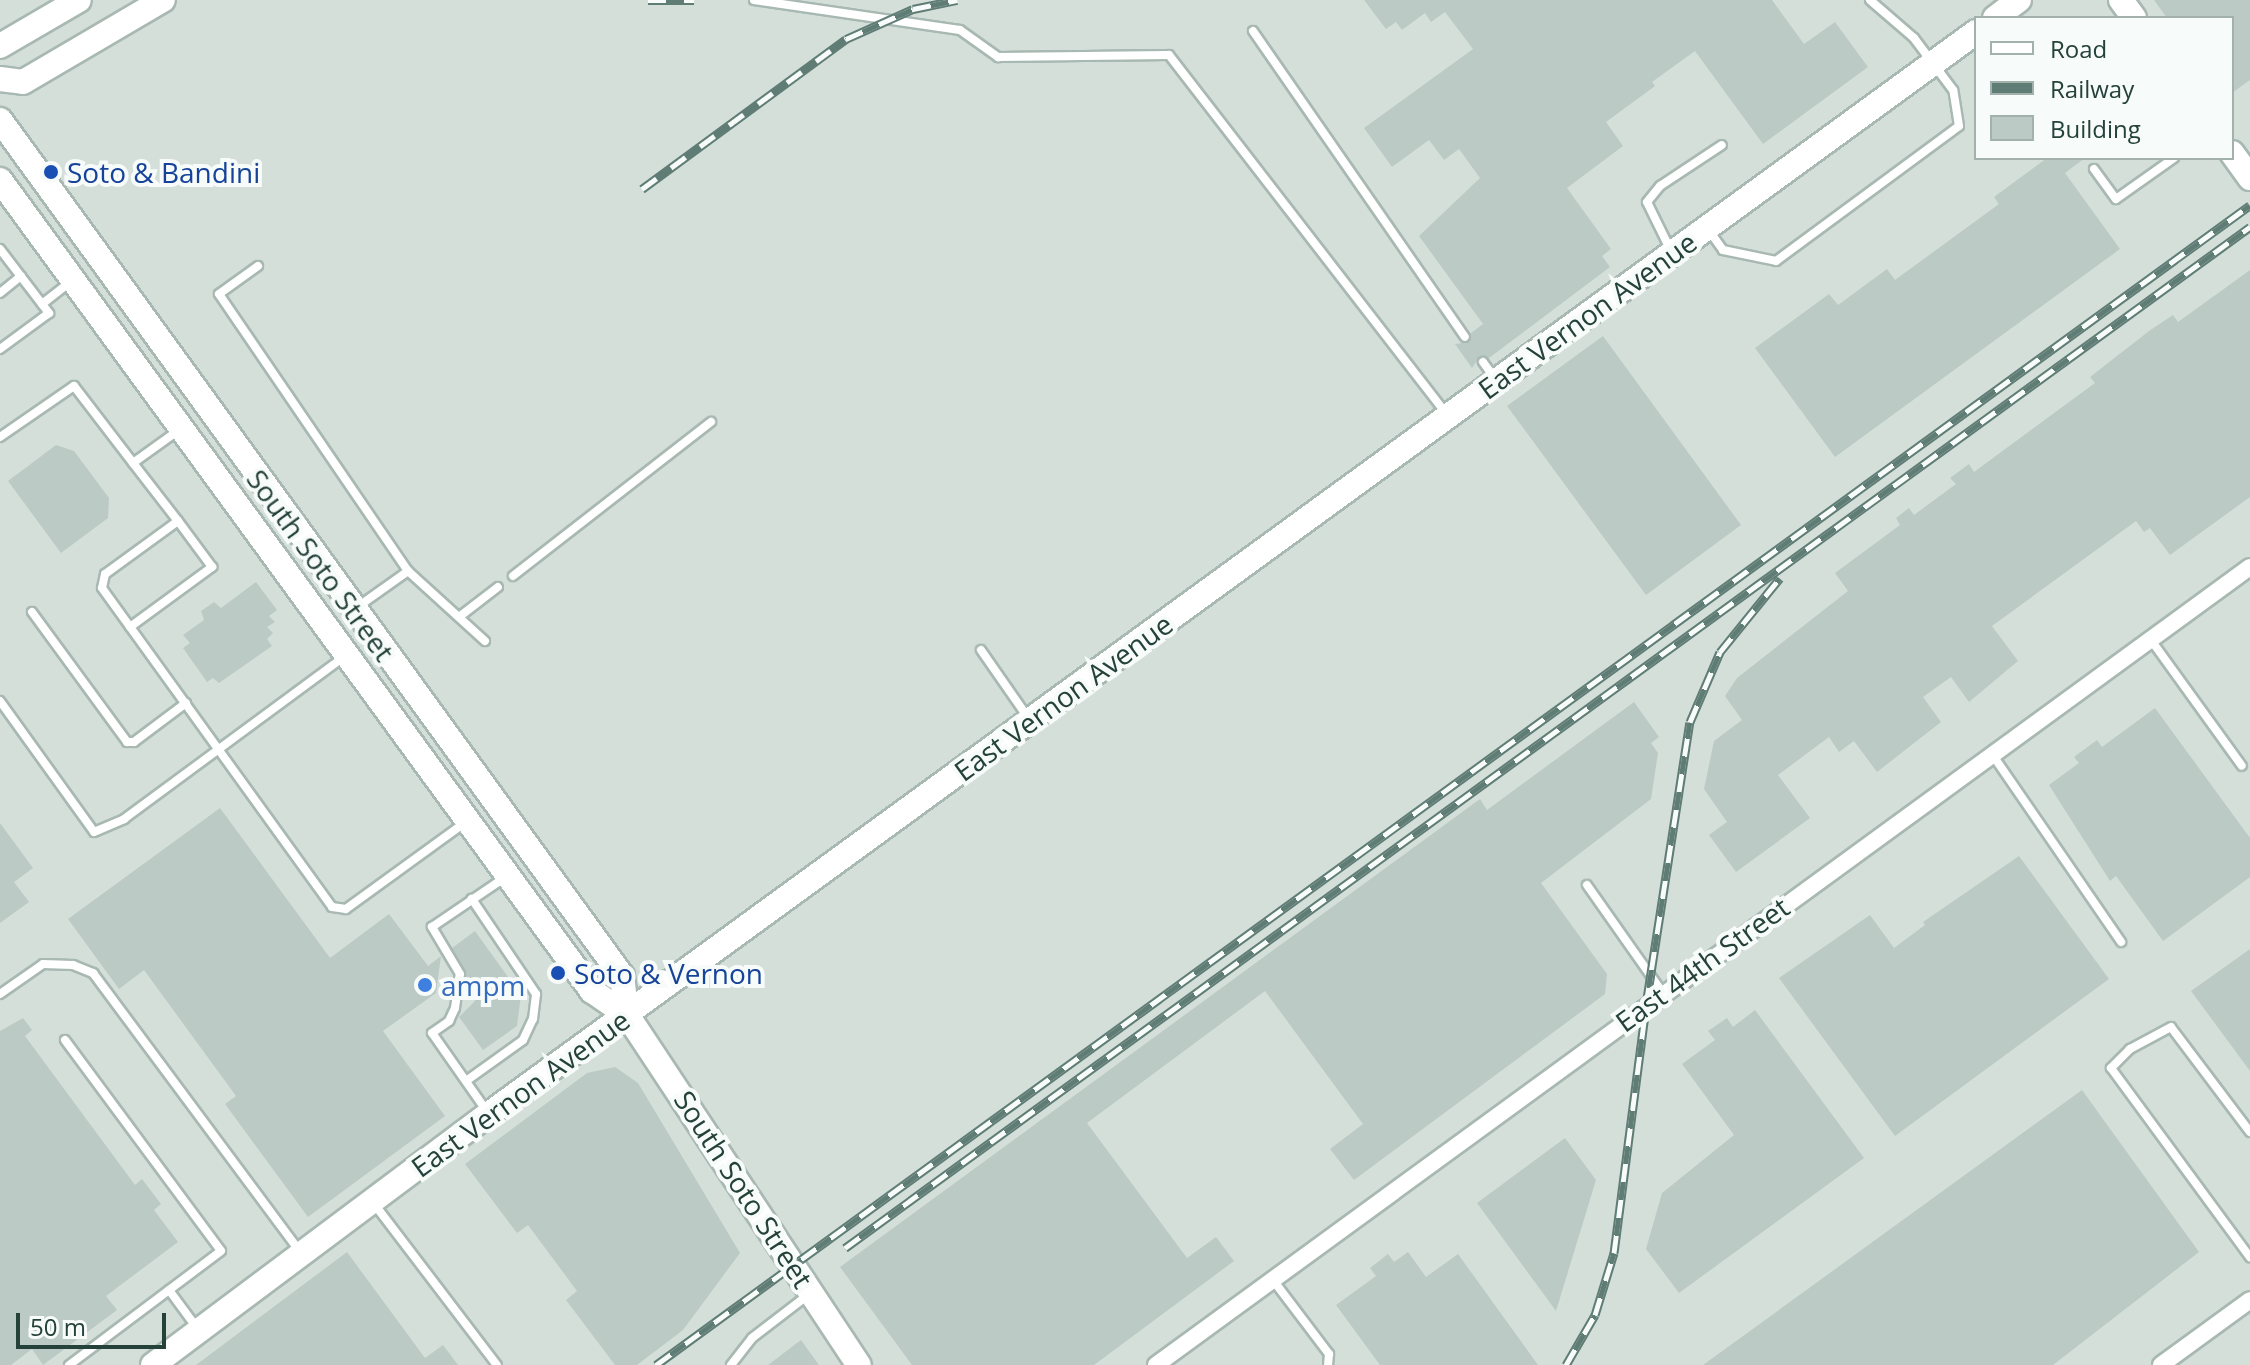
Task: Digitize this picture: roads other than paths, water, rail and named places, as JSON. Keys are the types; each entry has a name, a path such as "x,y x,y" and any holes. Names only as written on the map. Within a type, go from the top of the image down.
{"main road":[{"path":"0,46 79,0"},
{"path":"0,79 23,82 163,0"},
{"path":"1998,16 2019,0"},
{"name":"East Vernon Avenue","path":"153,1365 489,1114 1448,416 1490,371 1673,253 1974,33"},
{"name":"South Soto Street","path":"0,120 353,610 622,976 627,1015"},
{"path":"2234,156 2250,178"},
{"name":"South Soto Street","path":"0,180 592,991 627,1015 859,1365"},
{"path":"345,656 373,637"}],"street":[{"name":"East 44th Street","path":"1156,1365 2250,567"},
{"path":"2161,1365 2250,1300"}],"lane":[{"path":"754,0 960,30 998,57 1169,55 1448,416"},
{"path":"1707,228 1723,250 1776,261 1959,126 1953,90 1914,38 1870,0"},
{"path":"1253,31 1465,337"},
{"path":"1673,253 1647,202 1660,186 1722,145"},
{"path":"2094,169 2116,199 2171,160"},
{"path":"0,249 49,313 0,349"},
{"path":"258,266 219,294 408,571 485,641"},
{"path":"0,293 21,276"},
{"path":"42,304 72,280"},
{"path":"0,437 74,386 212,567 130,627"},
{"path":"513,576 711,422"},
{"path":"133,463 180,429"},
{"path":"178,521 100,580 130,627 332,907 346,909 467,821"},
{"path":"353,610 408,571"},
{"path":"459,617 498,587"},
{"path":"32,612 127,742 134,742 186,703"},
{"path":"2150,639 2242,766"},
{"path":"981,650 1030,721"},
{"path":"0,701 94,832 124,819 345,656"},
{"path":"1992,754 2121,942"},
{"path":"489,1114 432,1033 449,1021 455,1008 460,974 432,927 508,875"},
{"path":"1587,885 1663,993"},
{"path":"466,1081 523,1040 533,1019 536,994 472,899"},
{"path":"0,994 43,964 73,965 93,973 301,1254"},
{"path":"2250,1132 2171,1027 2130,1049 2111,1068 2250,1257"},
{"path":"65,1040 221,1251 69,1365"},
{"path":"372,1202 497,1365"},
{"path":"1272,1280 1329,1354 1328,1365"},
{"path":"169,1290 199,1331"},
{"path":"731,1365 752,1338 812,1293"}],"railway":[{"path":"648,0 694,0"},
{"path":"642,189 846,39 913,9 957,0"},
{"path":"656,1365 2250,205"},
{"path":"845,1248 2250,227"},
{"path":"1566,1365 1595,1315 1614,1253 1646,1005 1690,722 1720,652 1780,578"}],"place":[{"name":"Soto & Bandini","path":"51,172"},
{"name":"Soto & Vernon","path":"558,973"},
{"name":"ampm","path":"425,985"}]}
